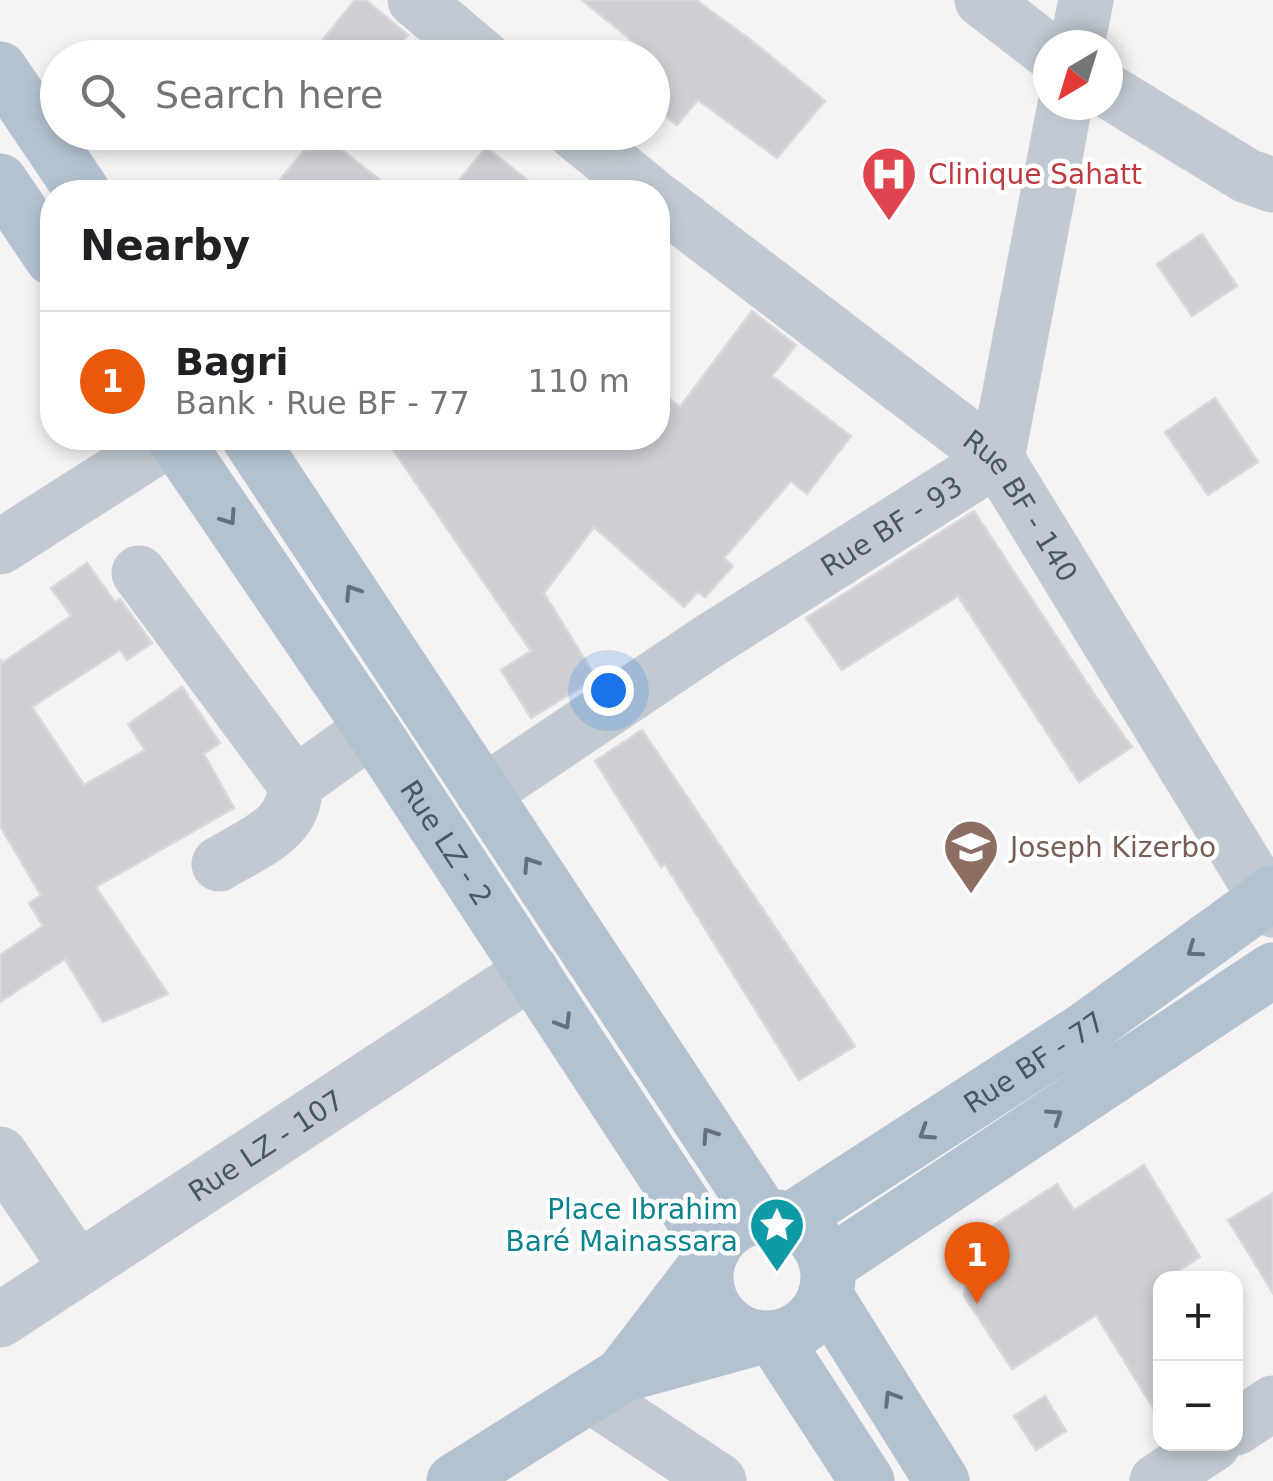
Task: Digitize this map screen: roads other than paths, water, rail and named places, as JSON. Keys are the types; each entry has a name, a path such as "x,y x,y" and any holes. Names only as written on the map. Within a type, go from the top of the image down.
{"main road":[{"path":"0,69 40,128"},
{"path":"55,150 76,180"},
{"path":"0,180 40,240"},
{"name":"Rue LZ - 2","path":"181,450 532,971 710,1257"},
{"name":"Rue LZ - 2","path":"257,450 483,793 776,1219"},
{"name":"Rue BF - 77","path":"776,1219 1087,1028 1270,900"},
{"name":"Rue BF - 77","path":"827,1281 1273,970"},
{"path":"606,1385 734,1226 776,1219 814,1238 827,1281 942,1481"},
{"path":"710,1257 709,1295 715,1309 726,1323 766,1338 868,1481"},
{"path":"454,1481 606,1385 766,1338 792,1334 807,1325 827,1281"}],"street":[{"path":"415,0 463,40"},
{"path":"982,0 1033,39"},
{"path":"1080,30 1086,0"},
{"path":"1123,101 1247,176 1273,185"},
{"path":"997,459 1062,120"},
{"path":"596,150 633,180"},
{"name":"Rue BF - 140","path":"670,209 997,459 1270,900"},
{"path":"0,548 154,450"},
{"name":"Rue BF - 93","path":"483,793 708,642 997,459"},
{"path":"139,573 294,784 296,804 287,821 219,864"},
{"path":"294,784 372,729"},
{"name":"Rue LZ - 107","path":"0,1320 532,971"},
{"path":"0,1154 78,1269"},
{"path":"606,1385 719,1481"},
{"path":"1243,1423 1273,1403"},
{"path":"1157,1481 1202,1451"}],"place":[{"name":"Clinique Sahatt","path":"889,223"},
{"name":"Joseph Kizerbo","path":"971,896"},
{"name":"Place Ibrahim Baré Mainassara","path":"777,1274"},
{"name":"Bagri","path":"977,1304"}]}
